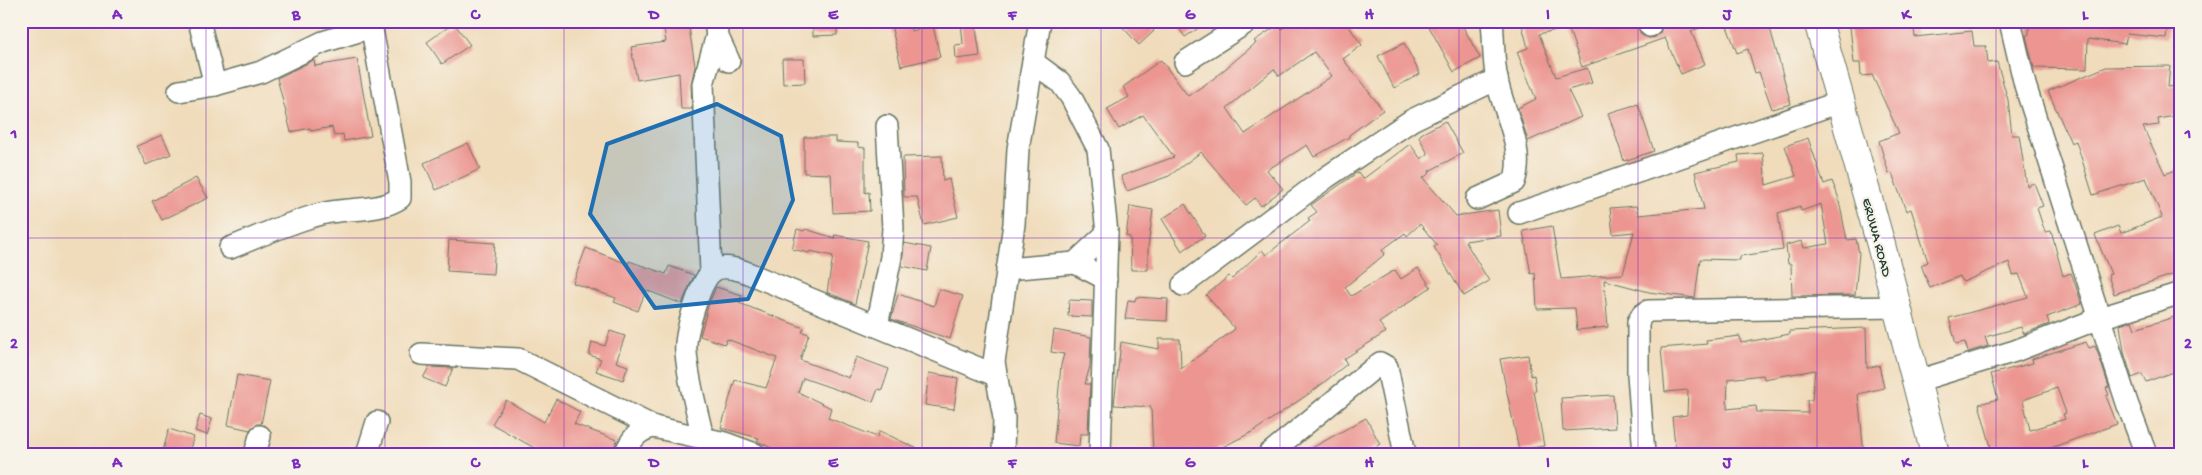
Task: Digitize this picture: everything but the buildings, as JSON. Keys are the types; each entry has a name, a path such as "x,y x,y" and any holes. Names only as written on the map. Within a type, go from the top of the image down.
{"main road":[{"name":"ERUWA ROAD","path":"1818,21 1898,307 1935,454"}],"street":[{"path":"199,21 215,85"},
{"path":"1003,454 1004,418 994,362 1014,224 1018,149 1040,21"},
{"path":"1185,62 1249,21"},
{"path":"1477,198 1514,182 1519,168 1511,124 1497,80 1492,21"},
{"path":"2010,21 2025,85 2127,403 2146,454"},
{"path":"179,91 215,85 261,72 324,42 362,30 371,22"},
{"path":"230,248 308,218 345,209 388,206 400,198 400,182 371,22"},
{"path":"716,28 729,61"},
{"path":"711,272 703,84 716,28"},
{"path":"1033,62 1060,82 1071,97 1098,149 1107,233 1100,454"},
{"path":"1183,285 1327,177 1412,120 1497,80"},
{"path":"1519,213 1840,102"},
{"path":"877,326 891,257 893,228 887,126"},
{"path":"1075,263 1107,233"},
{"path":"1007,269 1075,263 1106,279"},
{"path":"703,438 686,350 701,287 711,272 719,268 743,271 995,375"},
{"path":"1917,381 2015,351 2100,318 2181,293"},
{"path":"1644,454 1638,374 1638,322 1648,310 1898,307"},
{"path":"972,366 996,348"},
{"path":"421,354 518,359 654,427 725,443 755,454"},
{"path":"1269,454 1377,363 1380,363 1387,367 1406,454"},
{"path":"367,454 377,422"},
{"path":"625,454 634,436 643,429 654,427"}],"highlighted area":[{"path":"717,104 781,136 793,200 748,299 655,308 590,214 607,144"}]}
